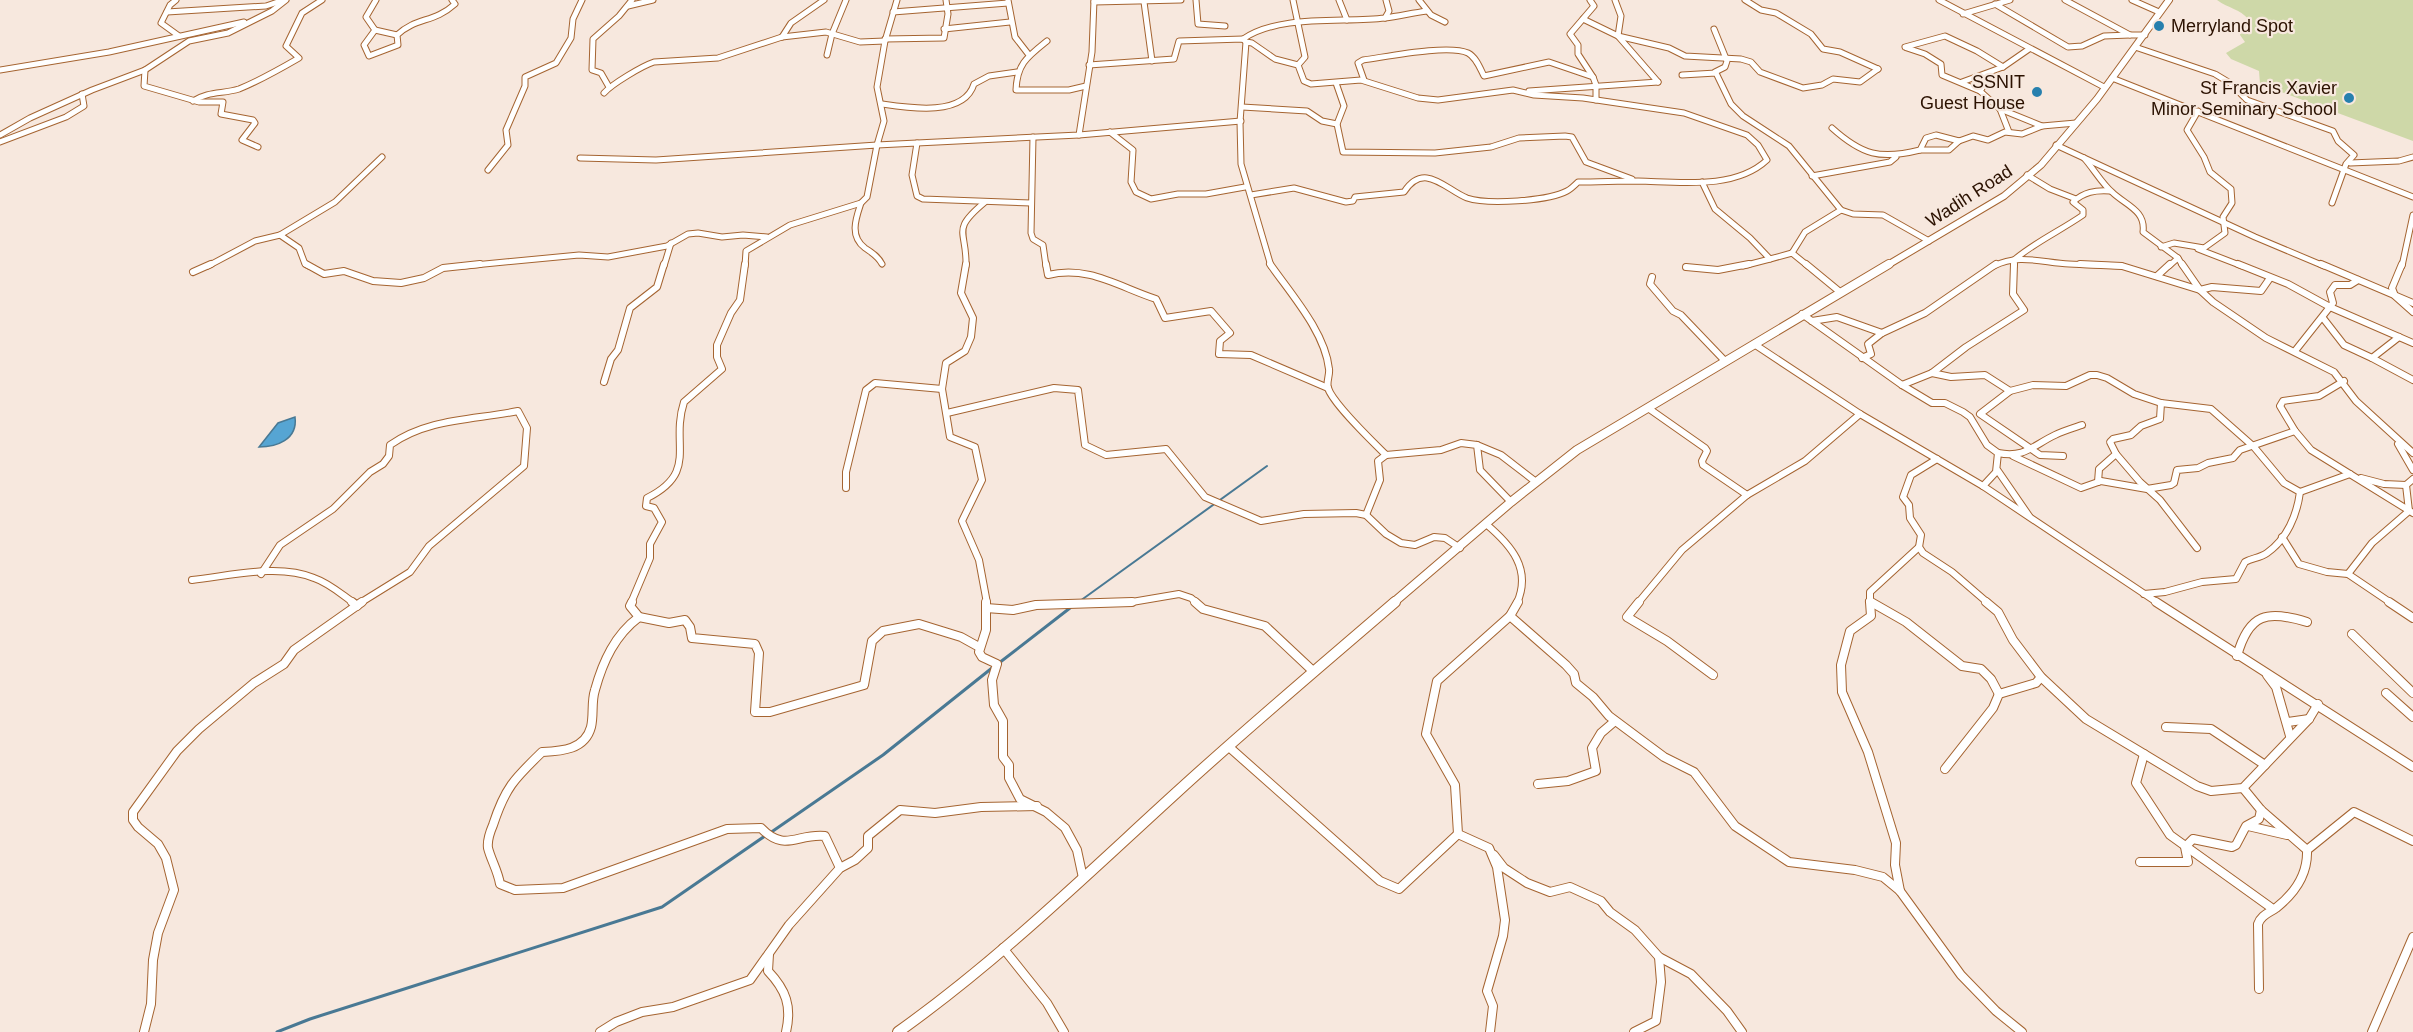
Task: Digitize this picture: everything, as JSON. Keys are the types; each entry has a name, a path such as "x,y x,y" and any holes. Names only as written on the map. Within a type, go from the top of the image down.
{"street":[{"path":"176,0 170,4 162,23 179,36"},
{"path":"167,12 266,6 285,0"},
{"path":"0,135 82,94 145,70 189,41 228,33 285,0"},
{"path":"193,101 204,94 238,89 270,75 299,58 286,46 293,25 303,9 322,0"},
{"path":"375,30 366,17 376,0"},
{"path":"397,36 415,21 441,16 455,4 452,0"},
{"path":"488,170 508,145 506,130 525,86 525,77 556,63 571,38 573,19 582,0"},
{"path":"609,87 601,73 592,70 593,39 619,18 632,0"},
{"path":"628,6 653,0"},
{"path":"782,38 791,23 824,0"},
{"path":"827,55 832,34 846,0"},
{"path":"882,264 880,258 859,244 854,225 861,203 867,197 884,121 877,87 885,40 897,0"},
{"path":"604,93 609,87 644,65 654,62 710,60 782,38 823,32 860,42 944,38 949,8 946,0"},
{"path":"1079,135 1089,66 1094,1 1180,0"},
{"path":"1196,0 1197,40"},
{"path":"1287,0 1293,2 1305,57 1298,65"},
{"path":"1339,0 1347,20"},
{"path":"1385,18 1389,11 1386,0"},
{"path":"1419,0 1427,10 1445,22"},
{"path":"1590,0 1594,6 1570,34 1578,45 1578,54 1593,77 1596,85 1596,100"},
{"path":"1615,0 1622,16 1618,36"},
{"path":"1583,19 1618,36 1669,48 1685,56 1726,57 1751,62 1760,72 1803,88 1822,85 1833,79 1860,82 1878,69 1840,52 1823,49 1811,34 1776,13 1761,10 1745,0"},
{"path":"1939,0 2104,87"},
{"path":"1963,14 2010,0"},
{"path":"2065,0 2130,35"},
{"path":"2132,0 2159,12"},
{"name":"Wadih Road","path":"898,1032 949,996 1314,672 1511,502 1577,450 2004,196 2040,165 2076,123 2145,35 2169,0"},
{"path":"893,12 1008,1 1010,22 1017,45 1029,55"},
{"path":"1144,2 1152,61"},
{"path":"1995,4 2068,46 2082,46 2104,36 2145,35"},
{"path":"1329,388 1329,369 1321,344 1304,309 1294,299 1270,264 1251,195 1245,188 1239,162 1245,41 1256,30 1299,23 1385,18 1427,10"},
{"path":"0,70 109,52 253,20"},
{"path":"944,29 1010,22"},
{"path":"1198,24 1225,26"},
{"path":"1682,75 1714,72 1725,67 1726,57 1714,29"},
{"path":"375,30 397,36"},
{"path":"375,30 364,45 369,56 393,49 398,45 397,36"},
{"path":"1298,65 1304,81 1311,84 1364,80 1386,85 1412,99 1437,100 1488,92 1528,92 1658,81 1618,36"},
{"path":"2003,67 1977,51 1945,36 1905,47 1927,54 1941,64 1942,75 1980,91 2000,109 2042,126"},
{"path":"1089,66 1174,59 1177,42 1197,40 1245,41 1252,43 1275,59 1298,65"},
{"path":"1047,41 1029,55 1017,72 1016,90 1069,90 1086,86"},
{"path":"2135,46 2168,60 2215,74 2253,102 2330,128 2338,141 2353,153 2350,163 2344,168 2343,178 2332,203"},
{"path":"1960,82 1981,77 2003,67 2029,49"},
{"path":"1364,80 1358,63 1363,60 1455,51 1466,52 1473,57 1484,76 1549,62 1569,71 1593,77"},
{"path":"145,70 144,86 193,101 223,102 221,114 253,120 255,123 253,127 242,140 258,147"},
{"path":"882,104 906,109 944,106 970,98 974,93 974,84 980,80 991,75 1017,72"},
{"path":"1714,72 1731,104 1743,116 1789,146 1841,210 1853,214 1883,216 1929,240"},
{"path":"1980,91 1984,85 1981,77"},
{"path":"2112,78 2413,197"},
{"path":"1336,83 1344,106 1337,124 1343,152 1435,153 1491,147 1519,138 1565,136 1572,137 1586,162 1637,181"},
{"path":"1251,195 1294,188 1346,202 1353,201 1355,197 1404,192 1410,183 1425,178 1438,180 1468,198 1518,202 1567,191 1578,182 1702,182 1764,166 1767,160 1763,150 1750,137 1684,113 1596,100 1534,95 1528,92"},
{"path":"0,142 66,117 84,106 82,94"},
{"path":"1242,107 1307,111 1322,121 1337,124"},
{"path":"2000,109 2009,132"},
{"path":"2198,111 2187,130 2204,157 2210,172 2231,189 2232,203 2222,215 2221,221 2225,233 2204,248 2198,249"},
{"path":"580,158 656,160 877,145 1079,135 1241,121"},
{"path":"1812,176 1890,162 1896,157 1920,150 1949,150 1959,141 1973,136 1992,141 2001,133 2031,132 2042,126 2076,123"},
{"path":"1832,128 1849,145 1865,153 1896,157"},
{"path":"1110,132 1133,150 1131,182 1136,192 1151,199 1178,194 1206,194 1245,188"},
{"path":"1920,150 1926,138 1936,135 1959,141"},
{"path":"1033,137 1031,233 1033,239 1043,245 1048,275 1062,270 1077,270 1109,280 1137,294 1156,298 1165,318 1211,311 1230,333 1219,342 1217,348 1219,354 1251,355 1329,388 1347,415 1386,455"},
{"path":"917,143 912,175 917,196 938,203 967,199 985,202 1031,203"},
{"path":"2056,145 2221,221 2413,303"},
{"path":"193,272 220,261 255,240 279,234 335,202 382,157"},
{"path":"2350,163 2399,161 2413,157"},
{"path":"2084,158 2106,183 2110,191 2137,210 2144,225 2143,232 2178,258 2200,290 2213,302 2266,338 2328,368 2344,381 2354,399 2397,441 2413,453"},
{"path":"2027,176 2034,182 2051,188 2061,195 2076,198"},
{"path":"1702,182 1715,209 1750,238 1770,259"},
{"path":"1902,385 1932,372 1966,347 2025,310 2013,294 2014,260 2031,246 2083,215 2083,210 2073,202 2076,198 2092,190 2110,191"},
{"path":"979,647 986,630 986,608 980,563 974,543 962,521 982,480 975,447 950,437 942,389 946,363 965,351 971,338 973,318 961,293 966,262 961,231 969,216 985,202"},
{"path":"861,203 790,225 750,246 744,255 745,272 740,300 731,313 717,345 717,357 722,369 711,383 693,392 684,402 679,427 681,455 678,467 671,482 663,490 647,498 646,506 654,508 662,522 651,542 648,552 650,558 630,606 639,617 669,623 685,620 690,627 692,638 705,641 736,640 755,644 759,653 755,712 770,712 864,685 872,641 883,631 919,624 962,637 979,647 982,657 997,664 992,680 994,705 1003,721 1003,757 1009,765 1009,778 1020,799 1040,806 1072,836 1080,855 1083,878"},
{"path":"1792,253 1795,243 1808,228 1841,210"},
{"path":"2413,215 2411,245 2405,252 2402,269 2392,288 2396,296 2413,312"},
{"path":"279,234 299,248 304,264 320,273 344,271 373,281 400,283 424,278 443,268 579,255 608,257 639,252 672,243 688,234 767,237"},
{"path":"604,382 611,359 622,339 630,308 657,287 672,243"},
{"path":"2161,247 2174,243 2198,249 2288,284 2330,307 2399,337 2412,340"},
{"path":"1686,267 1699,271 1721,271 1792,253"},
{"path":"1792,253 1840,292"},
{"path":"2157,276 2178,258"},
{"path":"1862,358 1871,354 1868,344 1882,333 1925,313 1997,264 2014,260 2035,259 2066,264 2122,266 2200,290 2212,287 2261,291 2270,278"},
{"path":"1652,277 1650,284 1660,296 1725,361"},
{"path":"2295,351 2333,303 2330,292 2335,285 2347,287 2358,280"},
{"path":"1798,317 1812,321 1862,358 1932,403 1945,403 1970,417 1987,446 1998,453 2013,456 2082,488 2106,482 2126,488 2147,489 2171,485 2174,483 2177,470 2181,468 2198,468 2208,463 2228,460 2240,450 2295,432"},
{"path":"1812,321 1837,317 1882,333"},
{"path":"2323,318 2344,345 2413,380"},
{"path":"2372,358 2399,337"},
{"path":"1754,344 1860,414 1983,486 2237,656 2318,704 2413,767"},
{"path":"1932,372 1951,377 1985,375 2010,391"},
{"path":"1970,417 1980,414 2010,391 2033,385 2066,386 2090,375 2097,375 2107,378 2134,394 2161,404 2211,409 2254,447 2276,475 2300,492"},
{"path":"2344,381 2319,396 2283,401 2280,406 2295,432 2311,450 2411,512"},
{"path":"846,488 846,472 866,390 875,383 942,389"},
{"path":"947,412 1054,388 1078,390 1085,445 1106,455 1166,449 1205,497 1215,503 1261,521 1337,512 1366,515 1386,534 1401,543 1415,544 1434,537 1445,538 1460,548"},
{"path":"2161,404 2160,419 2141,426 2131,435 2112,439 2110,442 2116,454 2160,500 2197,548"},
{"path":"1648,408 1705,448 1707,451 1702,461 1703,465 1747,495"},
{"path":"144,1032 151,1004 153,960 158,933 174,890 166,858 158,844 138,827 133,820 133,812 177,751 193,734 254,683 284,664 301,645 335,619 410,572 429,546 524,466 527,428 518,411 496,417 456,419 399,438 390,445 389,456 382,464 370,472 333,509 280,545 261,574"},
{"path":"1713,675 1667,640 1627,617 1682,550 1747,495 1805,461 1860,414"},
{"path":"1980,414 2040,455 2063,456"},
{"path":"2013,456 2056,434 2082,425"},
{"path":"2397,441 2413,470"},
{"path":"1366,515 1380,480 1378,461 1386,455 1441,450 1461,442 1501,455 1536,482"},
{"path":"1477,446 1480,470 1511,502"},
{"path":"1983,486 1991,482 1998,471 1998,453"},
{"path":"2098,483 2099,469 2116,454"},
{"path":"1900,891 1895,865 1896,843 1868,752 1842,692 1841,664 1850,631 1871,616 1870,592 1919,546 1922,535 1910,518 1909,505 1903,497 1911,475 1937,459"},
{"path":"1998,471 2030,518"},
{"path":"2300,492 2348,473 2384,484 2406,485 2413,479"},
{"path":"2406,485 2411,512"},
{"path":"2144,594 2165,592 2202,582 2236,579 2239,567 2245,562 2264,556 2290,528 2299,508 2300,492"},
{"path":"2348,574 2372,543 2411,512"},
{"path":"1458,834 1455,785 1426,734 1437,681 1510,616 1518,606 1521,594 1522,575 1518,559 1508,543 1486,524"},
{"path":"2282,537 2299,564 2327,572 2348,574 2413,618"},
{"path":"1919,546 1923,553 1952,572 1998,612 2013,640 2041,678 2086,719 2197,786 2211,791 2243,788 2290,736 2309,719 2318,704"},
{"path":"192,580 261,574 310,577 327,585 357,606"},
{"path":"986,608 1012,610 1036,605 1126,603 1179,594 1191,598 1203,609 1265,626 1314,672"},
{"path":"1869,600 1906,622 1962,666 1981,669 1991,679 1999,694"},
{"path":"2237,656 2244,631 2255,618 2263,615 2281,615 2307,622"},
{"path":"1510,616 1566,665 1574,674 1576,683 1593,697 1615,721 1664,757 1694,772 1735,825 1789,862 1855,870 1883,877 1900,891 1961,975 1996,1011 2022,1032"},
{"path":"639,617 623,630 608,656 594,692 591,729 578,745 566,751 542,752 512,781 502,797 488,847 497,868 500,884 515,890 563,888 727,829 761,828 772,839 782,841 816,834 825,836 840,868"},
{"path":"2352,634 2413,693"},
{"path":"2265,672 2276,687 2288,722 2290,736"},
{"path":"1999,694 2036,683 2041,678"},
{"path":"2386,693 2413,717"},
{"path":"1945,769 1993,708 1999,694"},
{"path":"2288,722 2309,719"},
{"path":"1538,784 1568,781 1596,771 1592,748 1601,733 1615,721"},
{"path":"2166,727 2211,729 2265,765"},
{"path":"1229,747 1380,881 1399,889 1458,834"},
{"path":"2144,754 2136,783 2164,829 2184,847 2273,909"},
{"path":"2402,761 2413,762"},
{"path":"2243,788 2261,810 2307,850 2309,864 2306,876 2289,896 2259,920 2256,929 2261,967 2259,989"},
{"path":"600,1032 616,1022 642,1012 673,1007 750,980 789,925 840,868 855,861 868,848 868,836 900,810 935,813 981,807 1040,806"},
{"path":"2184,847 2193,839 2232,847 2236,845 2246,825 2259,819 2261,810"},
{"path":"2307,850 2354,812 2413,840"},
{"path":"2246,825 2289,836"},
{"path":"1458,834 1490,848 1504,868 1527,883 1551,892 1570,887 1601,901 1610,912 1635,930 1659,957 1691,974 1727,1011 1742,1032"},
{"path":"2184,847 2188,862"},
{"path":"1490,848 1497,867 1505,920 1503,936 1487,990 1493,1006 1490,1032"},
{"path":"2140,862 2205,861"},
{"path":"2372,1032 2413,937"},
{"path":"1003,948 1047,1003 1064,1032"},
{"path":"770,954 768,971 780,982 787,994 790,1008 786,1032"},
{"path":"1634,1032 1656,1021 1661,982 1659,957"}],"green space":[{"name":"St Francis Xavier Minor Seminary School","path":"2217,0 2413,0 2413,141 2260,84 2259,71 2231,59 2226,53 2245,42 2240,35 2239,25 2249,20"}],"water":[{"path":"295,417 295,425 289,437 279,444 259,447 278,423"}],"waterway":[{"path":"1080,601 1267,466"},
{"path":"999,663 1070,608"},
{"path":"770,833 883,755 992,668"},
{"path":"277,1032 310,1019 662,907 765,836"}],"place":[{"name":"Merryland Spot","path":"2159,26"},
{"name":"SSNIT Guest House","path":"2037,92"},
{"name":"St Francis Xavier Minor Seminary School","path":"2349,98"}]}
